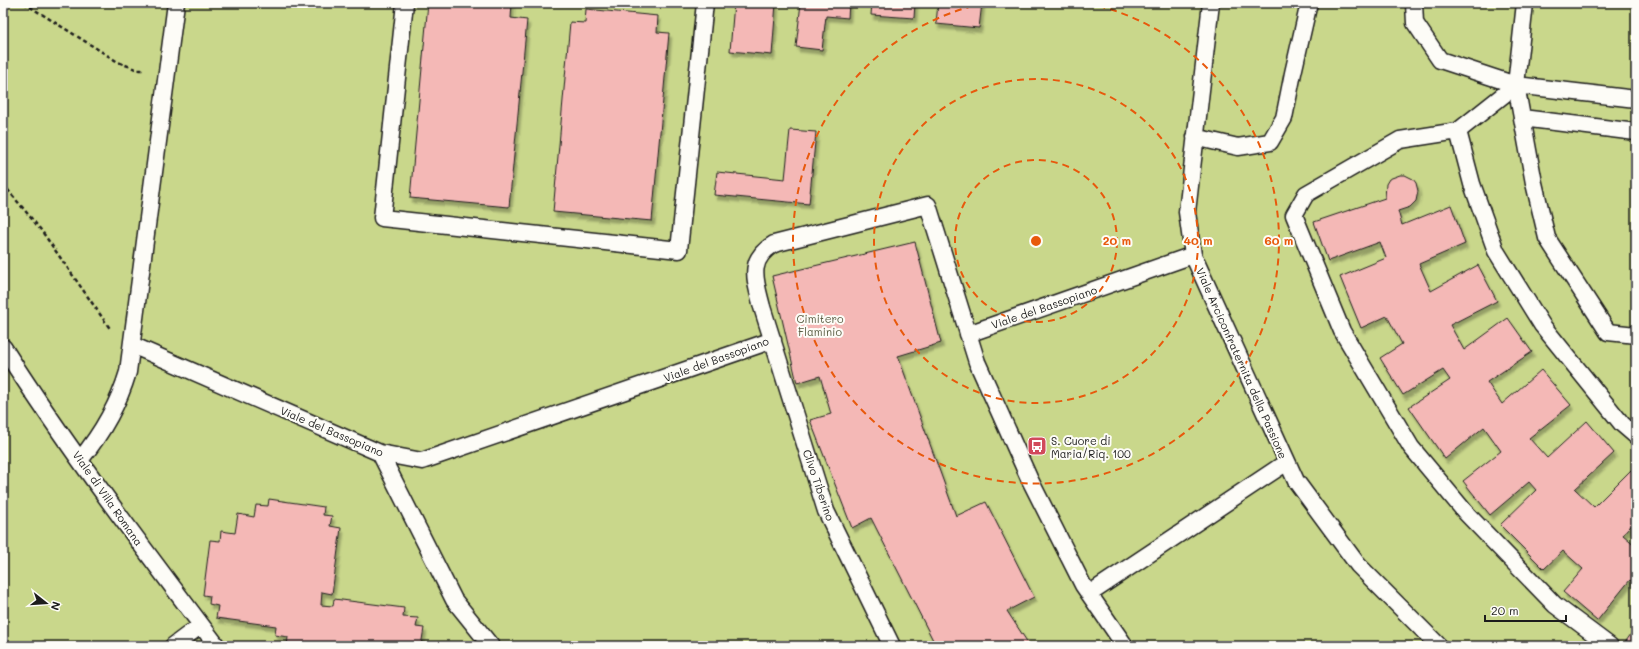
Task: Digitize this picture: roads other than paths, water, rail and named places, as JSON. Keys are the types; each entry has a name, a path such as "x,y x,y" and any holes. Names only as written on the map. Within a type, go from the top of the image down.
{"lane":[{"path":"80,460 108,422 128,372 176,3"},
{"path":"405,3 382,218 679,250 705,3"},
{"name":"Viale Arciconfraternita della Passione","path":"1211,3 1187,212 1193,255 1296,481 1358,565 1439,646"},
{"path":"1195,137 1238,147 1270,142 1284,118 1292,73 1309,3"},
{"path":"1414,3 1415,23 1440,60 1516,85 1636,99"},
{"path":"1525,3 1516,85 1534,183 1547,238 1608,332 1636,335"},
{"path":"1516,85 1458,131 1400,140 1306,194 1294,215 1342,330 1411,447 1466,513 1555,604 1610,646"},
{"path":"1522,118 1636,132"},
{"path":"1458,131 1472,184 1496,251 1542,326 1622,424 1636,436"},
{"name":"Viale del Bassopiano","path":"132,345 380,453 422,461 773,340 754,275 760,255 768,247 784,241 928,205 968,334 1193,255"},
{"path":"968,334 977,362 1029,478 1083,585 1125,646"},
{"name":"Clivo Tiberino","path":"773,340 826,511 892,646"},
{"name":"Viale di Villa Romana","path":"3,347 80,460 147,554 217,646"},
{"path":"380,453 454,600 491,646"},
{"path":"1089,594 1288,462"},
{"path":"173,646 201,625"}],"place":[{"name":"S. Cuore di Maria/Riq. 100","path":"1037,446"}],"park label":[{"name":"Cimitero Flaminio","path":"820,324"}]}
